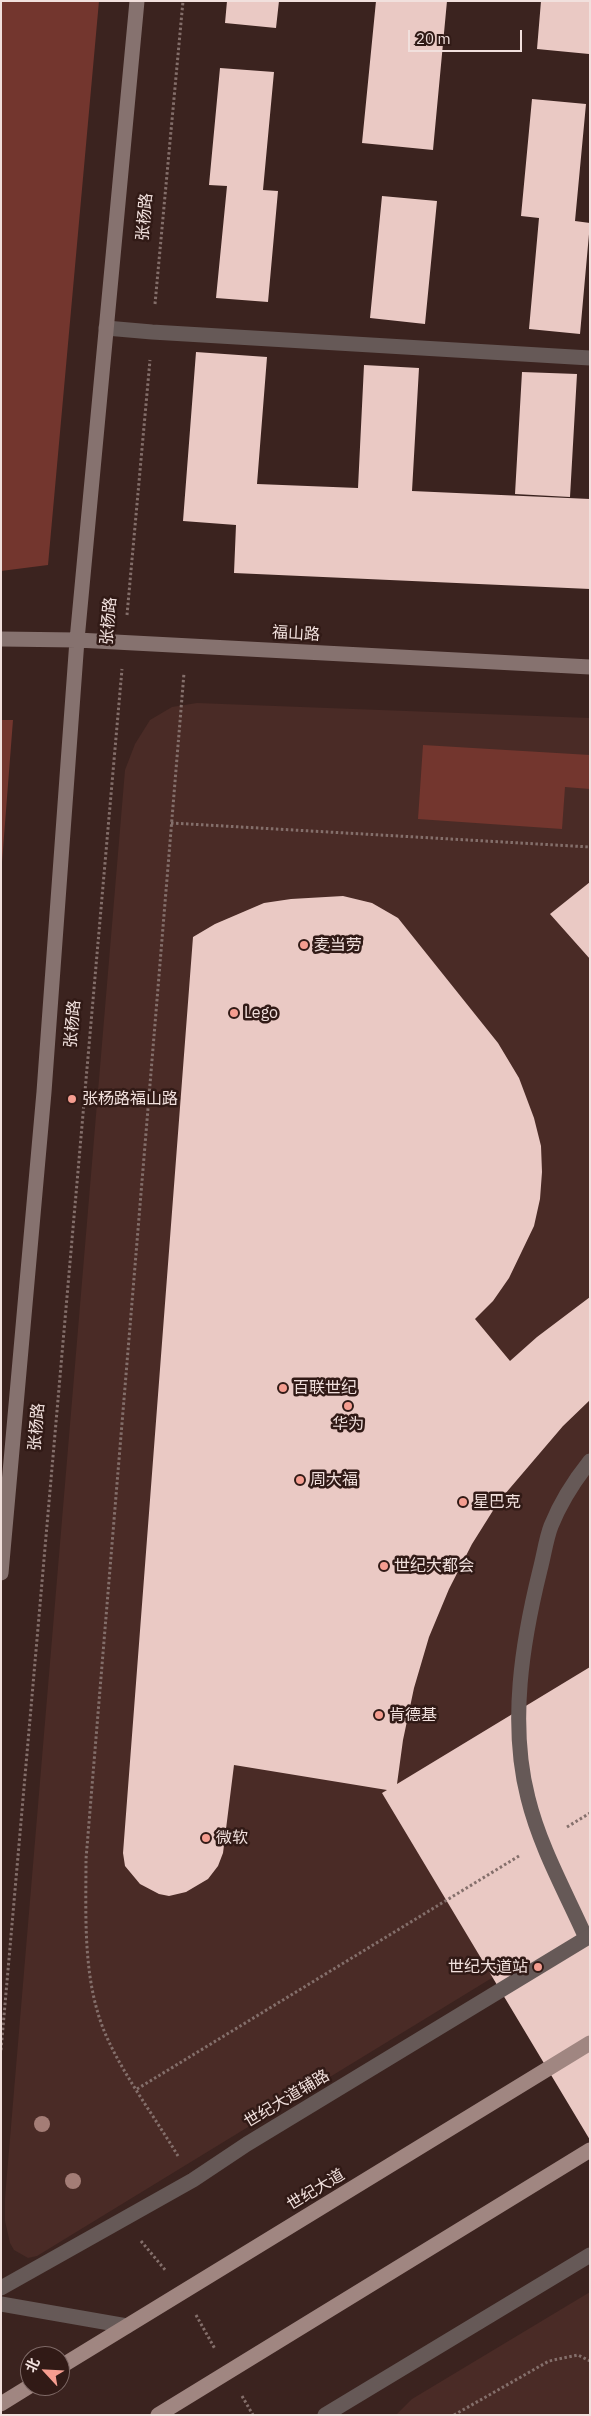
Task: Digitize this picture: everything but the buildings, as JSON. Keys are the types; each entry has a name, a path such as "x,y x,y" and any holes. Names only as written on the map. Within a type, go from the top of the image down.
{"main road":[{"name":"张杨路","path":"1,1573 44,1092 77,640 137,1"},
{"name":"福山路","path":"1,639 125,642 590,667"},
{"name":"世纪大道","path":"70,2361 590,2043"},
{"path":"158,2415 590,2150"},
{"path":"1,2404 20,2392"}],"street":[{"path":"106,328 590,358"},
{"path":"588,1937 543,1842 528,1798 522,1765 519,1692 531,1607 551,1527 569,1489 590,1460"},
{"name":"世纪大道辅路","path":"1,2288 193,2180 256,2139 588,1937"},
{"path":"325,2415 590,2255"},
{"path":"1,2304 127,2326"}],"path":[{"name":"张杨路","path":"1,2050 152,332 183,1"},
{"path":"186,646 86,1859 86,1932 94,1997 109,2042 193,2180"},
{"path":"171,823 590,847"},
{"path":"137,2089 590,1813"},
{"path":"454,2415 549,2361 578,2355 590,2361"}],"shaded area":[{"path":"1,1 99,1 48,565 1,571"},
{"path":"197,703 590,718 590,1918 37,2256 28,2258 14,2250 10,2243 5,2221 5,2198 125,770 135,744 150,720 172,707"},
{"path":"1,720 13,720 1,875"},
{"path":"423,745 590,755 590,789 565,787 562,829 418,819"},
{"path":"590,2292 590,2415 396,2415 412,2399"}],"place":[{"name":"麦当劳","path":"304,945"},
{"name":"Lego","path":"234,1013"},
{"name":"张杨路福山路","path":"72,1099"},
{"name":"百联世纪","path":"283,1388"},
{"name":"华为","path":"348,1406"},
{"name":"周大福","path":"300,1480"},
{"name":"星巴克","path":"463,1502"},
{"name":"世纪大都会","path":"384,1566"},
{"name":"肯德基","path":"379,1715"},
{"name":"微软","path":"206,1838"},
{"name":"世纪大道站","path":"538,1967"}]}
